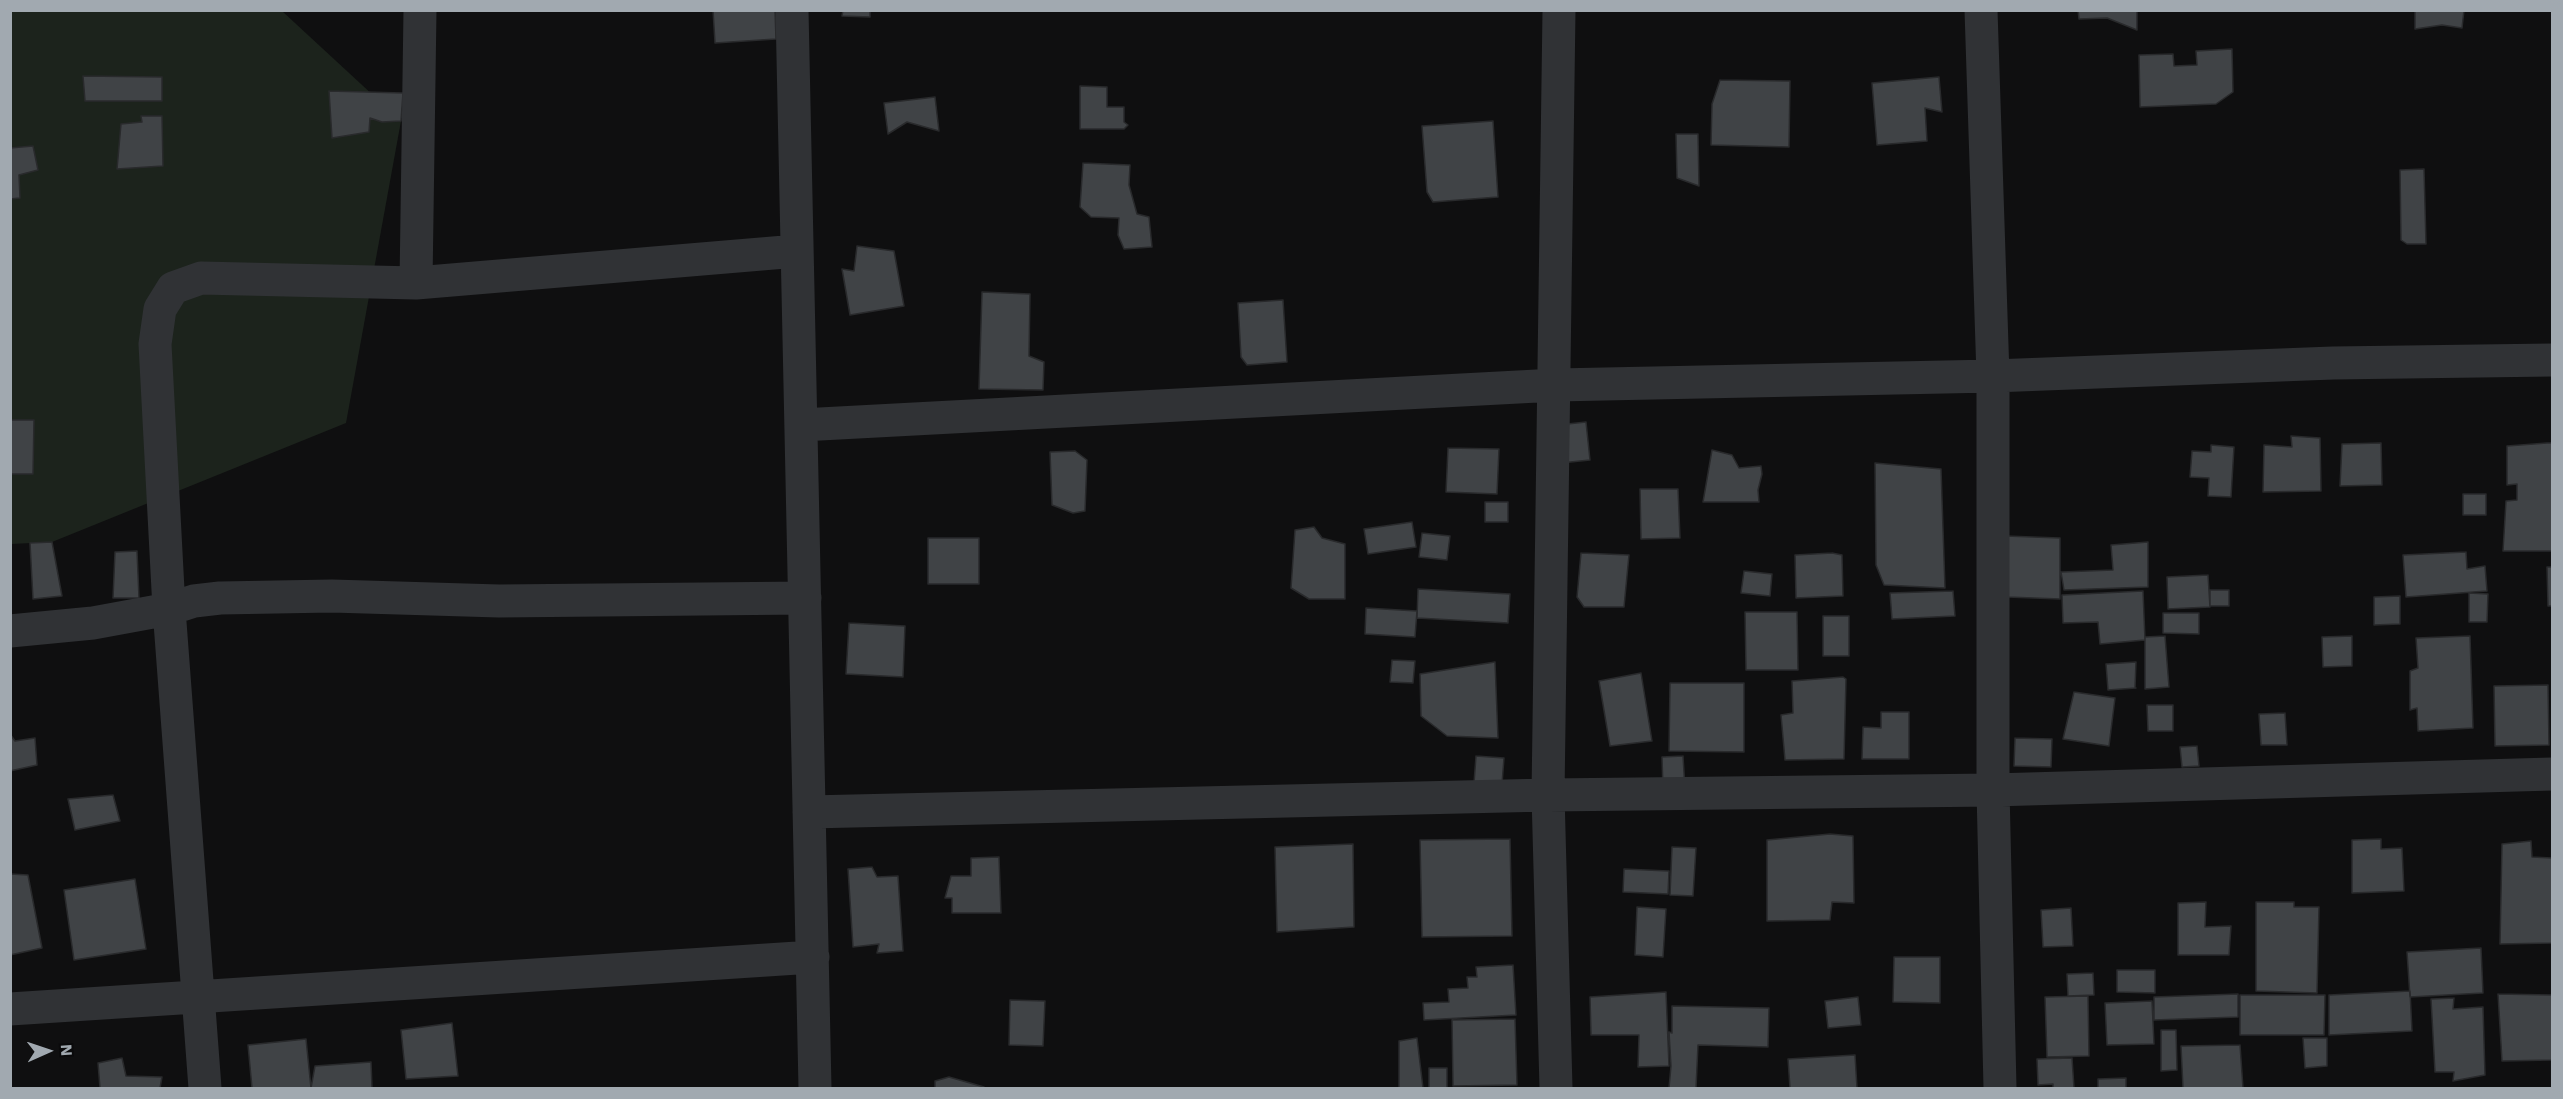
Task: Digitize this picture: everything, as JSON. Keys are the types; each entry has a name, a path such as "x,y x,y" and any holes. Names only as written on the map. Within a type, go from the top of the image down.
{"street":[{"path":"416,283 420,10"},
{"path":"792,10 815,1089"},
{"path":"1556,1089 1548,795 1556,385 1559,10"},
{"path":"1981,10 1993,376 1993,790 2000,1089"},
{"path":"205,1089 169,609 156,344 160,309 173,288 201,278 416,283 797,251"},
{"path":"801,425 1556,385 1993,376 2333,363 2553,360"},
{"path":"10,631 93,623 169,609 194,601 242,597 332,596 499,601 805,598"},
{"path":"810,812 1548,795 1993,790 2553,774"},
{"path":"10,1009 813,957"}],"shaded area":[{"path":"10,11 282,11 401,121 346,423 52,542 11,544"}],"building":[{"path":"713,10 775,10 776,39 715,43"},
{"path":"843,10 870,10 870,17 842,16"},
{"path":"2078,10 2137,10 2137,30 2107,18 2079,19"},
{"path":"2415,10 2464,10 2462,28 2442,25 2415,29"},
{"path":"2232,49 2233,92 2216,104 2140,107 2139,55 2173,54 2174,66 2197,65 2196,51"},
{"path":"83,76 162,77 162,101 85,101"},
{"path":"1939,77 1942,112 1925,108 1927,141 1877,145 1872,83"},
{"path":"1720,80 1790,81 1789,147 1711,145 1712,104"},
{"path":"1080,86 1107,87 1107,107 1124,107 1124,122 1128,125 1124,129 1080,129"},
{"path":"329,91 403,93 401,121 382,122 370,118 369,132 332,138"},
{"path":"935,97 939,131 907,122 888,134 884,103"},
{"path":"141,116 162,116 163,166 117,169 121,124 142,122"},
{"path":"1493,121 1498,197 1433,202 1427,192 1422,126"},
{"path":"1676,134 1698,134 1699,186 1677,178"},
{"path":"33,146 38,170 19,175 20,198 10,199 10,148"},
{"path":"1083,163 1130,165 1129,185 1137,214 1149,217 1152,247 1124,249 1118,235 1119,218 1091,217 1080,207"},
{"path":"2424,169 2426,244 2407,244 2401,240 2400,170"},
{"path":"857,246 894,251 904,306 850,315 842,269 854,271"},
{"path":"982,292 1030,294 1029,356 1044,362 1043,390 979,389"},
{"path":"1283,300 1287,362 1247,365 1241,357 1238,303"},
{"path":"10,420 34,420 33,474 10,474"},
{"path":"1586,422 1590,460 1561,463 1558,425"},
{"path":"2291,436 2320,438 2321,491 2263,492 2264,445 2292,447"},
{"path":"2381,443 2382,485 2340,486 2342,444"},
{"path":"2552,443 2552,551 2503,551 2506,501 2517,500 2517,484 2507,485 2507,446"},
{"path":"2211,445 2234,447 2231,497 2208,496 2209,478 2190,477 2192,451 2211,452"},
{"path":"1448,448 1499,449 1497,494 1446,492"},
{"path":"1712,450 1732,455 1739,468 1761,466 1759,502 1703,502"},
{"path":"1075,451 1087,460 1085,511 1073,513 1052,505 1050,452"},
{"path":"1875,463 1941,469 1945,588 1884,585 1876,565"},
{"path":"1640,489 1678,489 1680,538 1641,539"},
{"path":"2463,494 2486,494 2486,515 2463,515"},
{"path":"1485,502 1508,502 1508,522 1485,522"},
{"path":"1412,522 1416,547 1368,554 1364,529"},
{"path":"1314,527 1322,538 1345,544 1345,599 1309,599 1291,588 1295,530"},
{"path":"1422,533 1450,536 1447,560 1419,557"},
{"path":"2006,536 2060,538 2060,599 2007,597"},
{"path":"928,538 979,538 979,584 928,584"},
{"path":"52,542 62,596 33,599 30,543"},
{"path":"2148,542 2148,587 2064,590 2061,572 2113,570 2111,545"},
{"path":"137,551 139,598 113,598 115,552"},
{"path":"2466,552 2467,569 2485,566 2487,591 2406,597 2403,555"},
{"path":"1581,553 1629,555 1624,607 1584,607 1577,597"},
{"path":"1832,553 1842,555 1843,596 1796,598 1795,555"},
{"path":"2547,567 2552,567 2552,606 2548,606"},
{"path":"1744,571 1772,574 1770,596 1741,593"},
{"path":"2208,575 2210,607 2168,609 2167,577"},
{"path":"1418,589 1510,594 1508,623 1417,618"},
{"path":"2210,590 2229,590 2229,606 2210,606"},
{"path":"1953,591 1955,616 1892,619 1890,593"},
{"path":"2143,591 2145,640 2100,644 2098,622 2063,623 2062,595"},
{"path":"2469,593 2488,594 2487,622 2469,622"},
{"path":"2400,596 2400,624 2374,625 2374,597"},
{"path":"1366,608 1417,611 1415,637 1365,634"},
{"path":"1745,612 1797,612 1798,670 1746,670"},
{"path":"2163,613 2199,613 2199,634 2163,633"},
{"path":"1823,616 1849,616 1849,656 1823,656"},
{"path":"849,623 905,626 903,677 846,674"},
{"path":"2165,636 2169,687 2145,689 2145,637"},
{"path":"2352,636 2352,666 2323,667 2322,637"},
{"path":"2470,636 2473,728 2418,731 2417,708 2410,710 2410,671 2418,668 2416,638"},
{"path":"1392,660 1415,661 1413,683 1390,682"},
{"path":"1495,662 1498,738 1447,736 1421,716 1420,674"},
{"path":"2136,662 2136,688 2108,690 2106,664"},
{"path":"1641,673 1652,741 1610,746 1599,681"},
{"path":"1843,677 1846,679 1844,759 1785,760 1781,715 1793,713 1792,681"},
{"path":"1670,683 1744,683 1744,752 1669,751"},
{"path":"2548,685 2549,745 2495,746 2494,686"},
{"path":"2074,692 2115,698 2109,746 2063,739"},
{"path":"2147,705 2173,705 2173,731 2148,731"},
{"path":"1881,712 1909,712 1909,759 1862,759 1863,727 1881,728"},
{"path":"2285,713 2287,745 2261,745 2259,714"},
{"path":"10,734 15,741 35,738 37,765 10,771"},
{"path":"2015,738 2052,739 2051,767 2014,766"},
{"path":"2197,746 2199,766 2182,767 2180,747"},
{"path":"1476,756 1504,758 1502,784 1474,783"},
{"path":"1683,756 1685,789 1663,790 1662,757"},
{"path":"113,795 120,821 75,830 68,799"},
{"path":"1830,834 1853,836 1854,903 1832,902 1830,920 1767,921 1767,840"},
{"path":"1510,839 1512,936 1422,937 1420,840"},
{"path":"2381,839 2381,849 2402,848 2404,891 2352,893 2352,840"},
{"path":"2531,841 2532,857 2552,858 2552,943 2500,944 2502,844"},
{"path":"1353,844 1354,927 1277,932 1275,847"},
{"path":"1672,847 1696,848 1693,896 1670,895"},
{"path":"999,857 1001,913 952,913 952,898 945,898 951,876 971,876 971,858"},
{"path":"872,867 877,877 898,876 903,951 877,953 879,944 853,947 848,869"},
{"path":"1624,869 1669,871 1668,894 1623,892"},
{"path":"10,874 28,875 42,948 10,955"},
{"path":"135,879 146,949 74,960 64,890"},
{"path":"2206,902 2205,927 2231,926 2229,955 2178,955 2178,903"},
{"path":"2256,902 2294,902 2294,907 2319,907 2317,993 2256,991"},
{"path":"1637,907 1666,909 1663,957 1635,955"},
{"path":"2071,908 2073,946 2043,947 2041,910"},
{"path":"2481,948 2483,993 2410,997 2407,952"},
{"path":"1894,957 1940,957 1940,1003 1893,1002"},
{"path":"1513,965 1516,1015 1424,1020 1423,1003 1449,1002 1448,989 1468,988 1467,977 1477,977 1476,967"},
{"path":"2117,970 2155,970 2155,993 2117,992"},
{"path":"2093,973 2094,995 2068,996 2067,974"},
{"path":"2410,991 2412,1031 2329,1035 2329,995"},
{"path":"1666,992 1669,1066 1638,1067 1639,1035 1591,1035 1590,997"},
{"path":"2238,994 2238,1017 2154,1020 2154,997"},
{"path":"2498,994 2552,995 2552,1060 2502,1061"},
{"path":"2240,995 2325,995 2324,1035 2240,1035"},
{"path":"2088,996 2089,1056 2047,1057 2045,997"},
{"path":"1858,997 1861,1025 1828,1028 1825,1001"},
{"path":"2454,998 2453,1009 2483,1007 2485,1075 2453,1081 2454,1072 2435,1072 2431,999"},
{"path":"1010,1000 1045,1001 1043,1046 1009,1045"},
{"path":"2152,1001 2154,1044 2107,1045 2105,1003"},
{"path":"1672,1006 1769,1008 1768,1047 1698,1045 1696,1088 1669,1088 1671,1066 1669,1032 1672,1033"},
{"path":"1515,1019 1517,1085 1453,1086 1452,1020"},
{"path":"452,1023 458,1076 406,1079 401,1030"},
{"path":"2161,1030 2176,1030 2177,1070 2161,1071"},
{"path":"1417,1038 1423,1088 1399,1088 1399,1041"},
{"path":"2303,1038 2327,1038 2327,1066 2305,1068"},
{"path":"306,1039 311,1088 252,1088 248,1045"},
{"path":"2240,1045 2243,1088 2183,1088 2181,1046"},
{"path":"1855,1055 1857,1088 1790,1088 1788,1059"},
{"path":"122,1058 126,1076 162,1077 160,1088 100,1088 98,1063"},
{"path":"2072,1058 2074,1088 2053,1088 2053,1084 2038,1085 2037,1059"},
{"path":"371,1062 372,1088 311,1088 315,1066"},
{"path":"1429,1068 1447,1068 1447,1088 1429,1088"},
{"path":"949,1077 984,1088 935,1088 935,1081"},
{"path":"2126,1078 2126,1088 2098,1088 2098,1079"}]}
